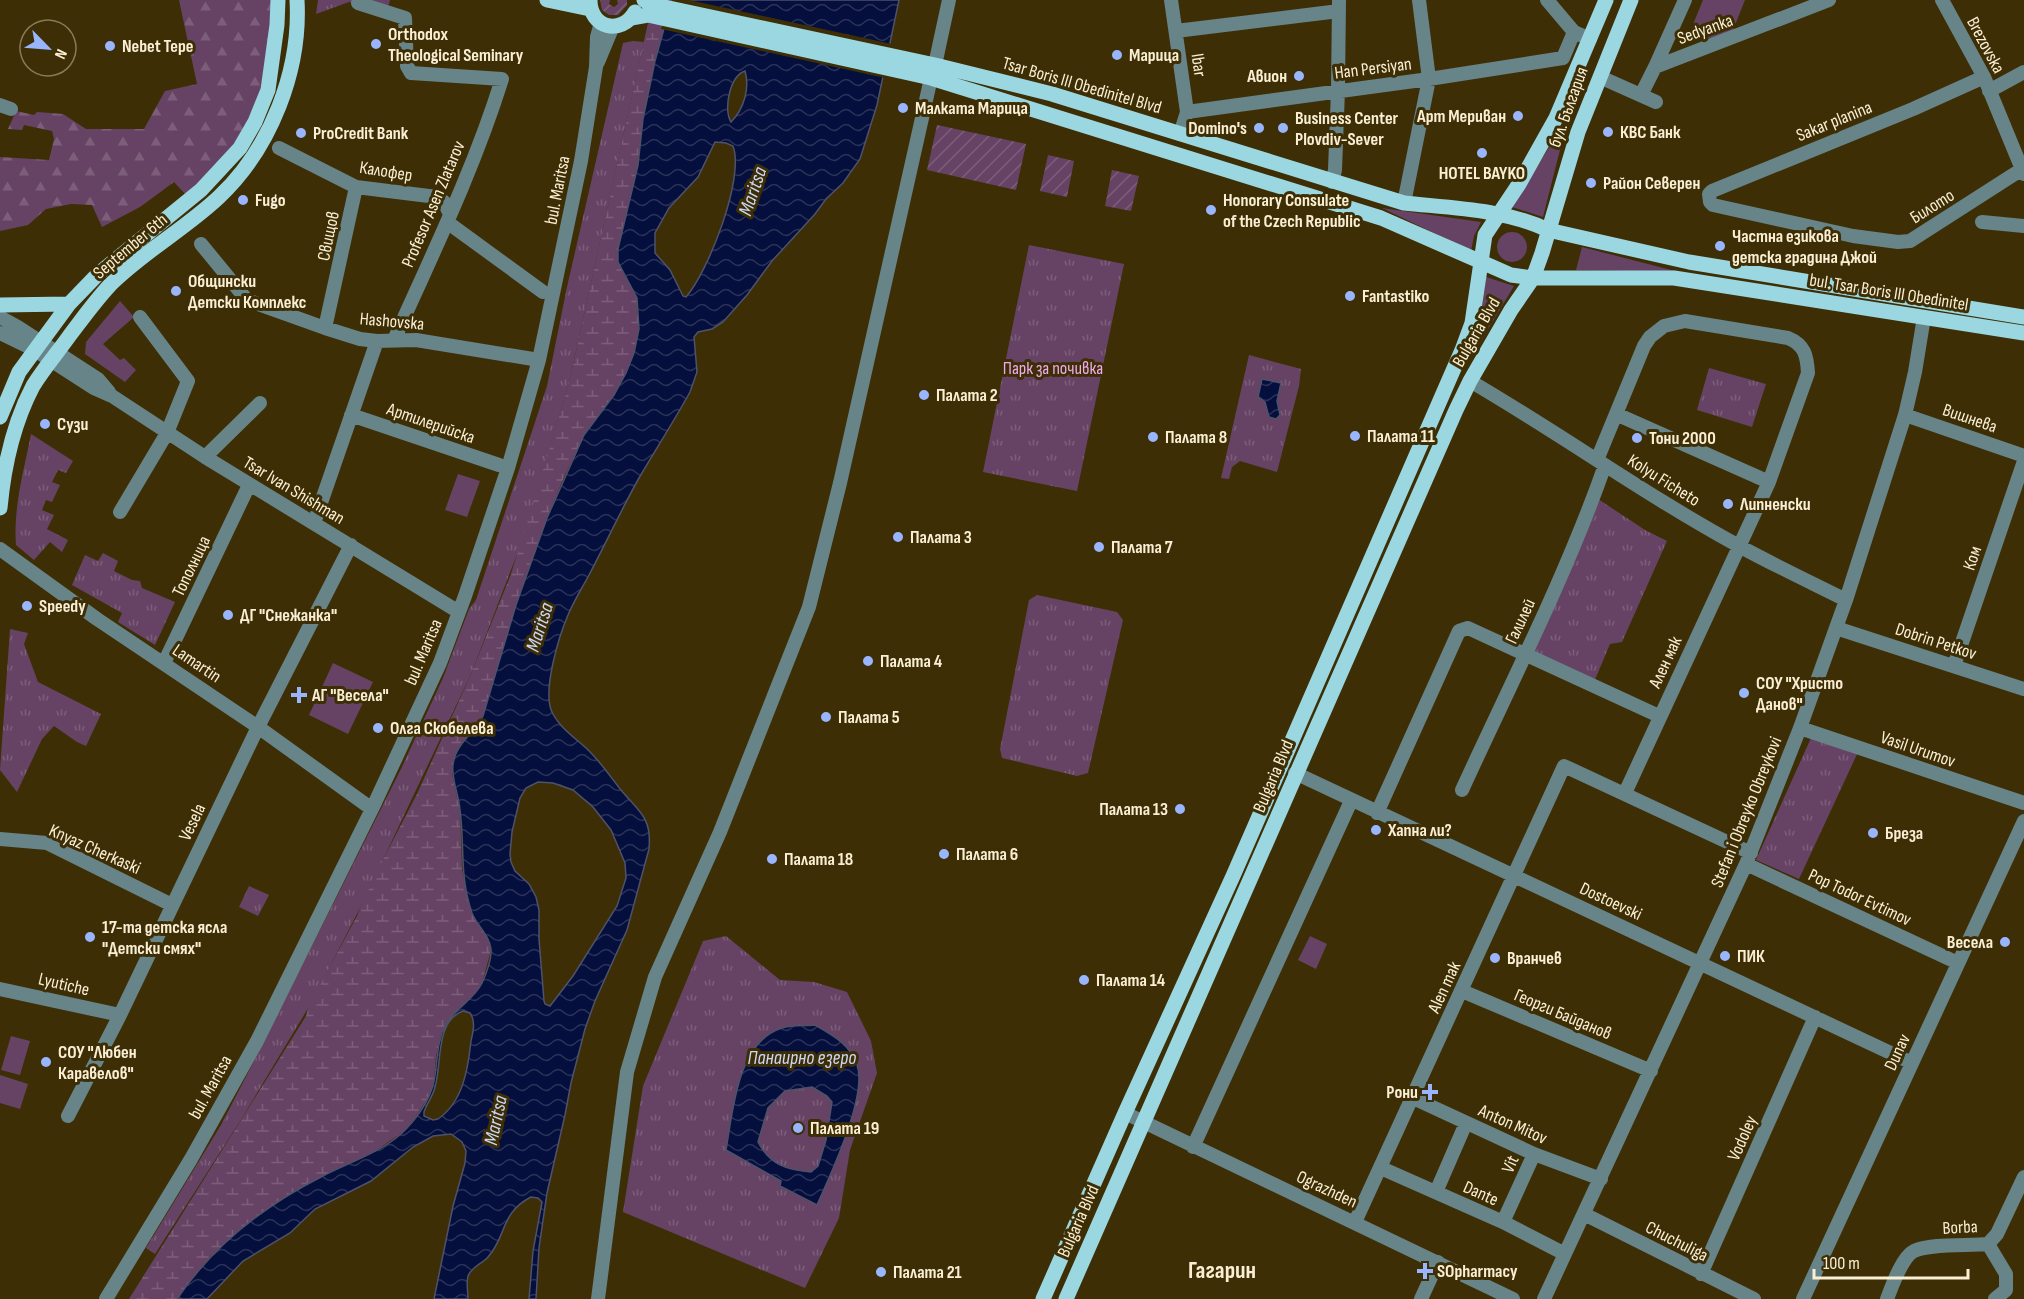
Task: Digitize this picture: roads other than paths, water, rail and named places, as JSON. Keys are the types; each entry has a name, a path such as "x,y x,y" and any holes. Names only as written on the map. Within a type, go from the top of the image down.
{"main road":[{"name":"September 6th","path":"0,417 19,372 69,304 106,267 201,190 240,148 255,122 268,90 278,0"},
{"path":"297,0 298,24"},
{"path":"298,24 302,0"},
{"path":"548,0 590,4 596,19 607,25 620,26 645,5 933,71"},
{"path":"1043,1299 1233,876 1462,350 1472,323 1485,235 1519,184 1556,118 1606,0"},
{"name":"бул. България","path":"1548,230 1578,132 1631,0"},
{"name":"September 6th","path":"0,508 8,452 23,407 33,387 53,356 111,285 141,258 213,202 245,169 268,130 283,95 294,53 298,24"},
{"name":"Tsar Boris III Obedinitel Blvd","path":"933,71 1052,94 1332,183 1404,203 1466,209 1499,215"},
{"name":"Tsar Boris III Obedinitel Blvd","path":"933,71 1381,218 1482,262"},
{"path":"1482,262 1511,275 1533,278 1548,230 1528,221 1499,215"},
{"name":"bul. Tsar Boris III Obedinitel","path":"1548,230 1689,262 2024,317"},
{"name":"bul. Tsar Boris III Obedinitel","path":"1533,278 1674,278 2024,333"},
{"name":"Bulgaria Blvd","path":"1066,1299 1295,773 1470,381 1511,310 1533,278"},
{"path":"0,305 69,304"}],"street":[{"path":"598,1299 627,1072 655,977 720,832 809,607 949,0"},
{"name":"Ibar","path":"1171,0 1187,112 1180,134"},
{"path":"1404,203 1430,79 1419,0"},
{"path":"1547,0 1574,32 1590,39"},
{"path":"1641,95 1685,0"},
{"name":"Sedyanka","path":"1655,67 1829,0"},
{"name":"Brezovska","path":"1944,2 1984,77 2023,171"},
{"name":"Profesor Asen Zlatarov","path":"358,3 405,18 407,66 411,74 501,80 493,108 449,218 394,340"},
{"path":"1176,31 1339,5 1335,170 1332,183"},
{"name":"bul. Maritsa","path":"106,1299 195,1152 257,1041 372,809 440,663 508,468 539,360 581,162 596,67 607,25"},
{"name":"Han Persiyan","path":"1187,112 1430,79 1563,58 1574,32"},
{"path":"1989,91 2024,72"},
{"path":"1600,77 1656,102"},
{"name":"Sakar planina","path":"1713,205 1709,199 1712,191 1913,109 1984,77"},
{"name":"Калофер","path":"279,148 356,187 437,197 444,202 449,218 543,292"},
{"name":"Билото","path":"1713,205 1853,236 1898,242 1910,241 2023,171"},
{"name":"Свищов","path":"325,328 356,187"},
{"path":"1982,222 2024,226"},
{"name":"Hashovska","path":"201,244 247,300 325,328 360,339 416,340 539,360"},
{"path":"0,317 39,346"},
{"path":"120,512 167,433 188,381 140,317"},
{"name":"Stefan i Obreyko Obreykovi","path":"1544,1299 1748,858 1800,728 1846,600 1905,414 1924,317"},
{"name":"Ален мак","path":"1625,793 1659,716 1740,547 1768,482 1808,373 1807,354 1797,342 1788,338 1685,321 1664,326 1650,337"},
{"path":"0,333 39,346"},
{"name":"Галилей","path":"1462,790 1567,561 1592,500 1616,414 1650,337"},
{"path":"315,523 377,341"},
{"name":"Tsar Ivan Shishman","path":"39,346 94,388 112,396 249,485 459,612"},
{"name":"Kolyu Ficheto","path":"1470,381 1740,547 1846,600"},
{"path":"205,457 260,403"},
{"path":"1616,414 1768,482"},
{"name":"Вишнева","path":"1905,414 2024,456"},
{"name":"Артилерийска","path":"351,415 499,465"},
{"name":"Ком","path":"1954,666 2024,461"},
{"name":"Тополница","path":"164,663 249,485"},
{"name":"Vesela","path":"68,1116 120,1015 258,726 351,545"},
{"name":"Lamartin","path":"0,549 97,619 258,726 372,809"},
{"path":"1377,813 1459,631 1468,628 1659,716"},
{"name":"Dobrin Petkov","path":"1836,628 2024,688"},
{"name":"Vasil Urumov","path":"1800,728 2024,803"},
{"name":"Pop Todor Evtimov","path":"1564,766 1625,793 1748,858 1958,963"},
{"name":"Alen mak","path":"1355,1222 1564,766"},
{"name":"Dostoevski","path":"1295,773 1912,1063"},
{"path":"1193,1147 1351,801"},
{"name":"Dunav","path":"1803,1299 2024,821"},
{"name":"Knyaz Cherkaski","path":"0,839 47,843 172,905"},
{"name":"Lyutiche","path":"0,988 120,1015"},
{"name":"Георги Байданов","path":"1462,991 1651,1071"},
{"name":"Vodoley","path":"1701,1274 1815,1017"},
{"name":"Anton Mitov","path":"1413,1098 1534,1154 1601,1179"},
{"name":"Ograzhden","path":"1125,1113 1514,1299"},
{"path":"1436,1192 1466,1123"},
{"name":"Vit","path":"1503,1222 1534,1154"},
{"name":"Dante","path":"1381,1167 1503,1222 1566,1254"},
{"name":"Borba","path":"1887,1299 1903,1263 1914,1251 1942,1245 1988,1244 1997,1234 2024,1177"},
{"name":"Chuchuliga","path":"1584,1214 1754,1299"},
{"path":"1988,1244 2006,1274 2006,1290 1995,1299"},
{"path":"1421,1299 1438,1262"}],"water":[{"name":"Maritsa","path":"677,0 899,0 877,105 860,159 843,183 826,199 772,261 747,295 723,322 712,329 698,332 694,337 697,372 690,392 626,502 570,610 556,649 549,691 552,712 563,727 596,758 639,810 648,829 649,849 627,930 595,1001 571,1083 547,1193 539,1248 536,1299 529,1299 533,1251 542,1202 538,1198 531,1197 514,1210 494,1249 468,1276 468,1299 434,1299 453,1206 465,1163 466,1151 462,1142 451,1134 433,1136 413,1147 371,1181 315,1209 290,1233 243,1261 207,1299 177,1299 223,1245 260,1214 300,1188 382,1147 406,1129 417,1117 429,1096 439,1045 446,1024 479,989 485,976 490,962 491,949 488,939 472,913 465,886 460,810 453,776 454,758 483,716 516,605 547,518 584,435 614,395 634,353 639,329 637,298 618,262 618,249 638,165 643,119 655,61 665,25","holes":["745,71 746,91 742,105 731,122 728,109 729,94 735,79","715,142 733,146 734,180 722,224 714,247 695,285 686,297 683,296 670,270 655,253 655,233 669,208 698,177","538,782 553,783 573,790 593,807 611,830 625,863 626,878 617,906 573,976 550,1006 544,1001 539,910 536,897 529,884 515,871 510,854 512,832 520,798 526,788","463,1011 470,1013 473,1019 468,1063 463,1084 453,1104 438,1119 433,1120 424,1116 424,1112 435,1087 444,1033 454,1016"]},
{"path":"1262,379 1281,383 1277,401 1280,415 1276,419 1269,417 1265,402 1258,397"},
{"name":"Панаирно езеро","path":"815,1025 840,1041 850,1051 857,1065 859,1078 853,1115 817,1205 780,1186 781,1181 726,1150 740,1080 746,1062 755,1047 767,1036 782,1028","holes":["812,1087 832,1102 826,1140 818,1166 811,1172 794,1170 780,1165 768,1156 758,1142 768,1108 785,1091"]}],"place":[{"name":"Orthodox Theological Seminary","path":"376,44"},
{"name":"Nebet Tepe","path":"110,46"},
{"name":"Марица","path":"1117,55"},
{"name":"Авион","path":"1299,76"},
{"name":"Малката Марица","path":"903,108"},
{"name":"Арт Мериван","path":"1518,116"},
{"name":"Domino's","path":"1259,128"},
{"name":"Business Center Plovdiv-Sever","path":"1283,128"},
{"name":"КВС Банк","path":"1608,132"},
{"name":"ProCredit Bank","path":"301,133"},
{"name":"HOTEL BAYKO","path":"1482,153"},
{"name":"Район Северен","path":"1591,183"},
{"name":"Fugo","path":"243,200"},
{"name":"Honorary Consulate of the Czech Republic","path":"1211,210"},
{"name":"Частна езикова детска градина Джой","path":"1720,246"},
{"name":"Общински Детски Комплекс","path":"176,291"},
{"name":"Fantastiko","path":"1350,296"},
{"name":"Палата 2","path":"924,395"},
{"name":"Сузи","path":"45,424"},
{"name":"Палата 11","path":"1355,436"},
{"name":"Палата 8","path":"1153,437"},
{"name":"Тони 2000","path":"1637,438"},
{"name":"Липненски","path":"1728,504"},
{"name":"Палата 3","path":"898,537"},
{"name":"Палата 7","path":"1099,547"},
{"name":"Speedy","path":"27,606"},
{"name":"ДГ \"Снежанка\"","path":"228,615"},
{"name":"Палата 4","path":"868,661"},
{"name":"СОУ \"Христо Данов\"","path":"1744,693"},
{"name":"АГ \"Весела\"","path":"299,695"},
{"name":"Палата 5","path":"826,717"},
{"name":"Олга Скобелева","path":"378,728"},
{"name":"Палата 13","path":"1180,809"},
{"name":"Хапна ли?","path":"1376,830"},
{"name":"Бреза","path":"1873,833"},
{"name":"Палата 6","path":"944,854"},
{"name":"Палата 18","path":"772,859"},
{"name":"17-та детска ясла \"Детски смях\"","path":"90,937"},
{"name":"Весела","path":"2005,942"},
{"name":"ПИК","path":"1725,956"},
{"name":"Вранчев","path":"1495,958"},
{"name":"Палата 14","path":"1084,980"},
{"name":"СОУ \"Любен Каравелов\"","path":"46,1062"},
{"name":"Рони","path":"1430,1092"},
{"name":"Палата 19","path":"798,1128"},
{"name":"SOpharmacy","path":"1425,1271"},
{"name":"Палата 21","path":"881,1272"}],"district":[{"name":"Гагарин","path":"1222,1270"}],"park label":[{"name":"Парк за почивка","path":"1053,368"}]}
